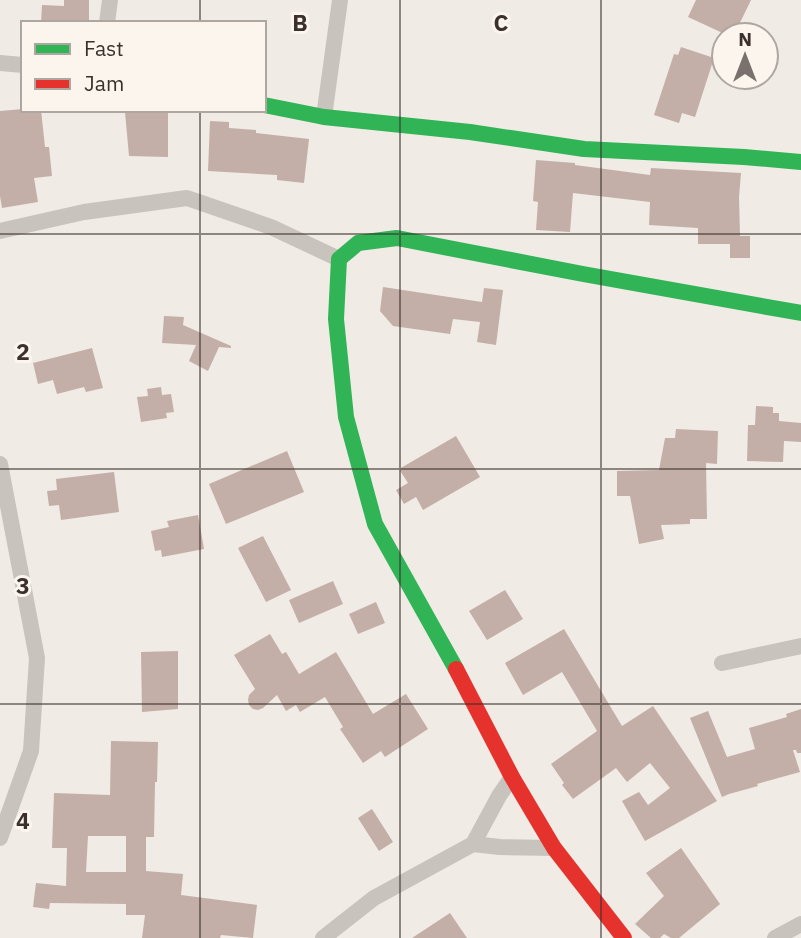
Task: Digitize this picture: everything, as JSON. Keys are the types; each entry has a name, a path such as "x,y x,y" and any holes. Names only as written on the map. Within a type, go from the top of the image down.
{"street":[{"path":"107,21 110,0"},
{"path":"324,117 340,0"},
{"path":"0,63 21,65"},
{"path":"266,106 324,117 470,132 584,149 744,156 801,162"},
{"path":"0,231 83,212 187,198 271,227 339,258"},
{"path":"624,938 554,848 512,777 443,645 375,524 346,417 336,319 339,258 358,243 397,237 801,313"},
{"path":"0,464 37,658 31,751 0,838"},
{"path":"722,663 801,646"},
{"path":"323,938 374,898 473,844 512,777"},
{"path":"473,844 554,848"},
{"path":"775,938 801,924"}],"building":[{"path":"64,0 89,0 89,21 41,21 42,5 64,6"},
{"path":"696,0 751,0 741,21 710,21 710,27 688,17"},
{"path":"681,47 710,57 710,70 695,117 682,113 679,123 654,115 674,54 678,55"},
{"path":"21,109 21,112 41,112 52,176 34,178 38,202 2,208 0,111"},
{"path":"125,112 168,113 168,157 129,156"},
{"path":"210,121 229,122 229,128 256,130 256,133 309,139 304,183 277,180 277,175 208,171"},
{"path":"536,160 575,163 650,175 651,168 741,173 740,236 750,236 750,258 730,258 730,244 698,244 698,228 649,225 650,202 573,193 570,232 536,230 538,202 533,201"},
{"path":"383,287 482,302 484,288 503,290 496,345 477,342 480,322 453,319 450,334 393,326 380,311"},
{"path":"164,316 184,317 183,325 231,348 219,347 208,371 189,361 196,345 162,343"},
{"path":"92,348 103,388 86,392 84,387 57,394 53,380 38,384 33,363"},
{"path":"161,387 162,395 171,394 174,412 166,413 167,418 141,422 137,397 148,396 147,389"},
{"path":"756,406 773,407 773,413 779,413 779,421 801,423 801,442 784,441 783,462 747,461 748,425 755,425"},
{"path":"676,429 718,431 717,464 706,463 707,519 690,519 690,524 661,525 664,539 639,544 630,496 617,496 617,471 659,470 665,438 675,438"},
{"path":"456,436 480,477 423,510 416,497 404,504 396,490 408,483 399,469"},
{"path":"287,451 304,492 226,524 209,484"},
{"path":"114,472 119,512 61,520 59,505 49,506 47,491 57,490 56,479"},
{"path":"198,515 204,549 162,557 161,550 155,551 151,531 169,527 167,521"},
{"path":"263,536 291,590 266,602 238,548"},
{"path":"333,581 343,604 299,623 289,600"},
{"path":"505,590 523,619 487,640 469,611"},
{"path":"376,602 385,623 358,634 349,614"},
{"path":"564,629 622,726 653,706 717,801 645,841 622,801 639,792 648,805 670,788 650,763 627,782 616,768 573,799 551,764 597,731 562,672 523,695 505,663"},
{"path":"270,634 282,654 286,652 299,674 336,652 373,714 406,694 428,729 385,757 381,751 363,763 340,729 343,727 325,697 300,712 296,705 286,711 277,695 263,708 253,709 248,700 255,689 234,655"},
{"path":"178,651 178,709 142,712 141,652"},
{"path":"801,709 801,753 793,750 800,772 722,797 690,718 708,711 727,757 755,749 749,728 787,717 786,714"},
{"path":"111,741 158,742 154,837 146,837 146,871 183,874 181,895 257,905 253,938 221,935 220,938 142,938 145,915 126,915 126,904 50,903 49,909 33,907 36,883 66,886 67,848 52,848 54,793 110,795","holes":["88,836 126,836 126,872 86,872"]},
{"path":"372,809 393,842 379,851 358,818"},
{"path":"681,848 720,904 679,938 664,934 660,938 651,938 635,924 664,896 646,873"},
{"path":"450,913 467,938 412,938"}],"traffic: fast":[{"path":"266,105 324,117 470,132 584,149 801,162"},
{"path":"456,669 375,524 346,417 336,319 339,259 358,243 397,238 801,313"}],"traffic: jam":[{"path":"456,669 512,777 554,848 624,938"}]}
